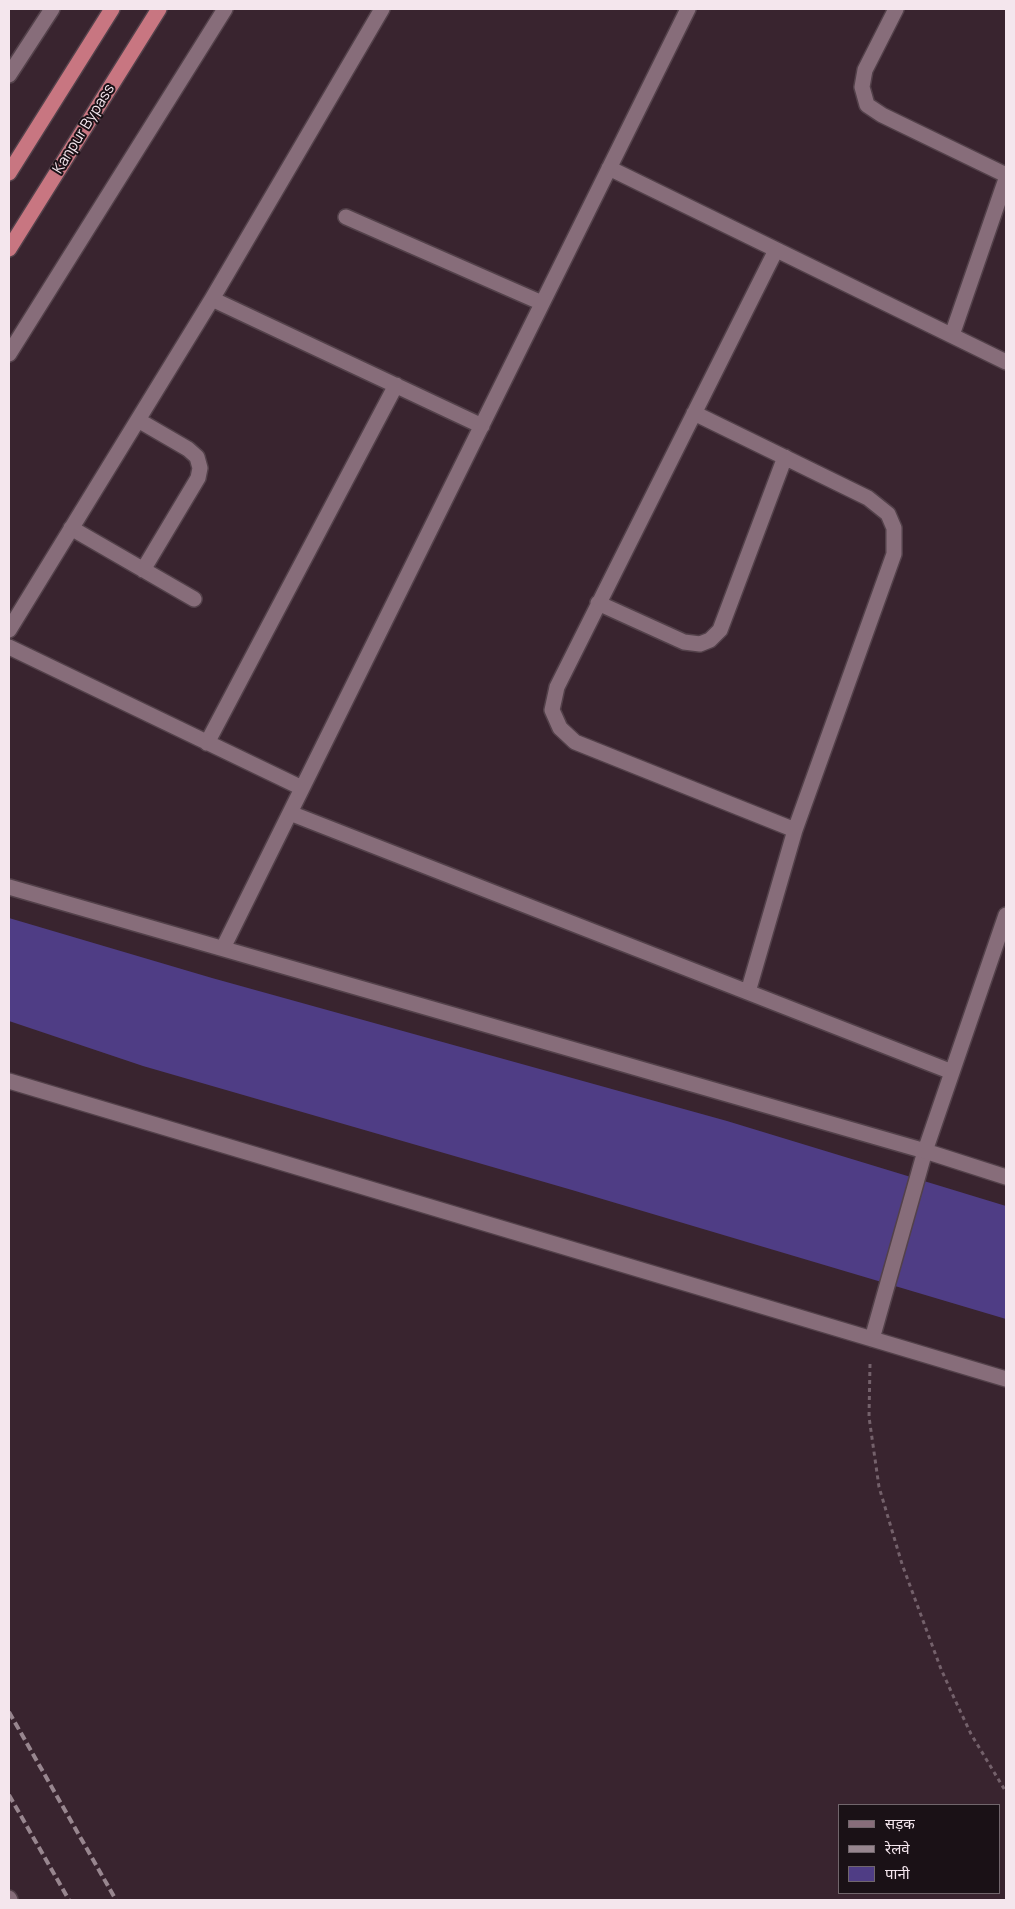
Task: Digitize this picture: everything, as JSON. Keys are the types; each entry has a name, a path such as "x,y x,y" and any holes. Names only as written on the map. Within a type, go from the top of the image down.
{"highway":[{"path":"9,173 112,9"},
{"name":"Kanpur Bypass","path":"9,249 160,9"}],"street":[{"path":"9,76 52,9"},
{"path":"9,354 225,9"},
{"path":"9,630 212,299 382,9"},
{"path":"223,948 688,9"},
{"path":"896,9 865,70 862,87 867,105 882,115 1006,175"},
{"path":"609,168 1006,362"},
{"path":"952,335 1006,179"},
{"path":"346,217 542,303"},
{"path":"776,250 557,687 552,710 560,728 575,742 795,830"},
{"path":"212,299 482,426"},
{"path":"207,743 396,385"},
{"path":"694,413 868,498 888,514 894,528 894,554 795,830 748,992"},
{"path":"138,420 188,449 197,457 200,468 198,478 143,570"},
{"path":"598,603 684,642 700,644 710,640 720,630 785,457"},
{"path":"71,528 194,599"},
{"path":"9,647 302,788"},
{"path":"290,812 952,1072"},
{"path":"9,887 223,948 923,1159 1006,1177"},
{"path":"872,1339 923,1159 1006,915"},
{"path":"9,1081 1006,1379"}],"path":[{"path":"872,1339 869,1417 879,1487 902,1564 941,1669 971,1734 1006,1792"}],"water":[{"path":"9,918 212,978 727,1121 1006,1206 1006,1319 572,1190 143,1066 9,1021"}],"railway":[{"path":"9,1712 116,1900"},
{"path":"9,1795 69,1900"}]}
